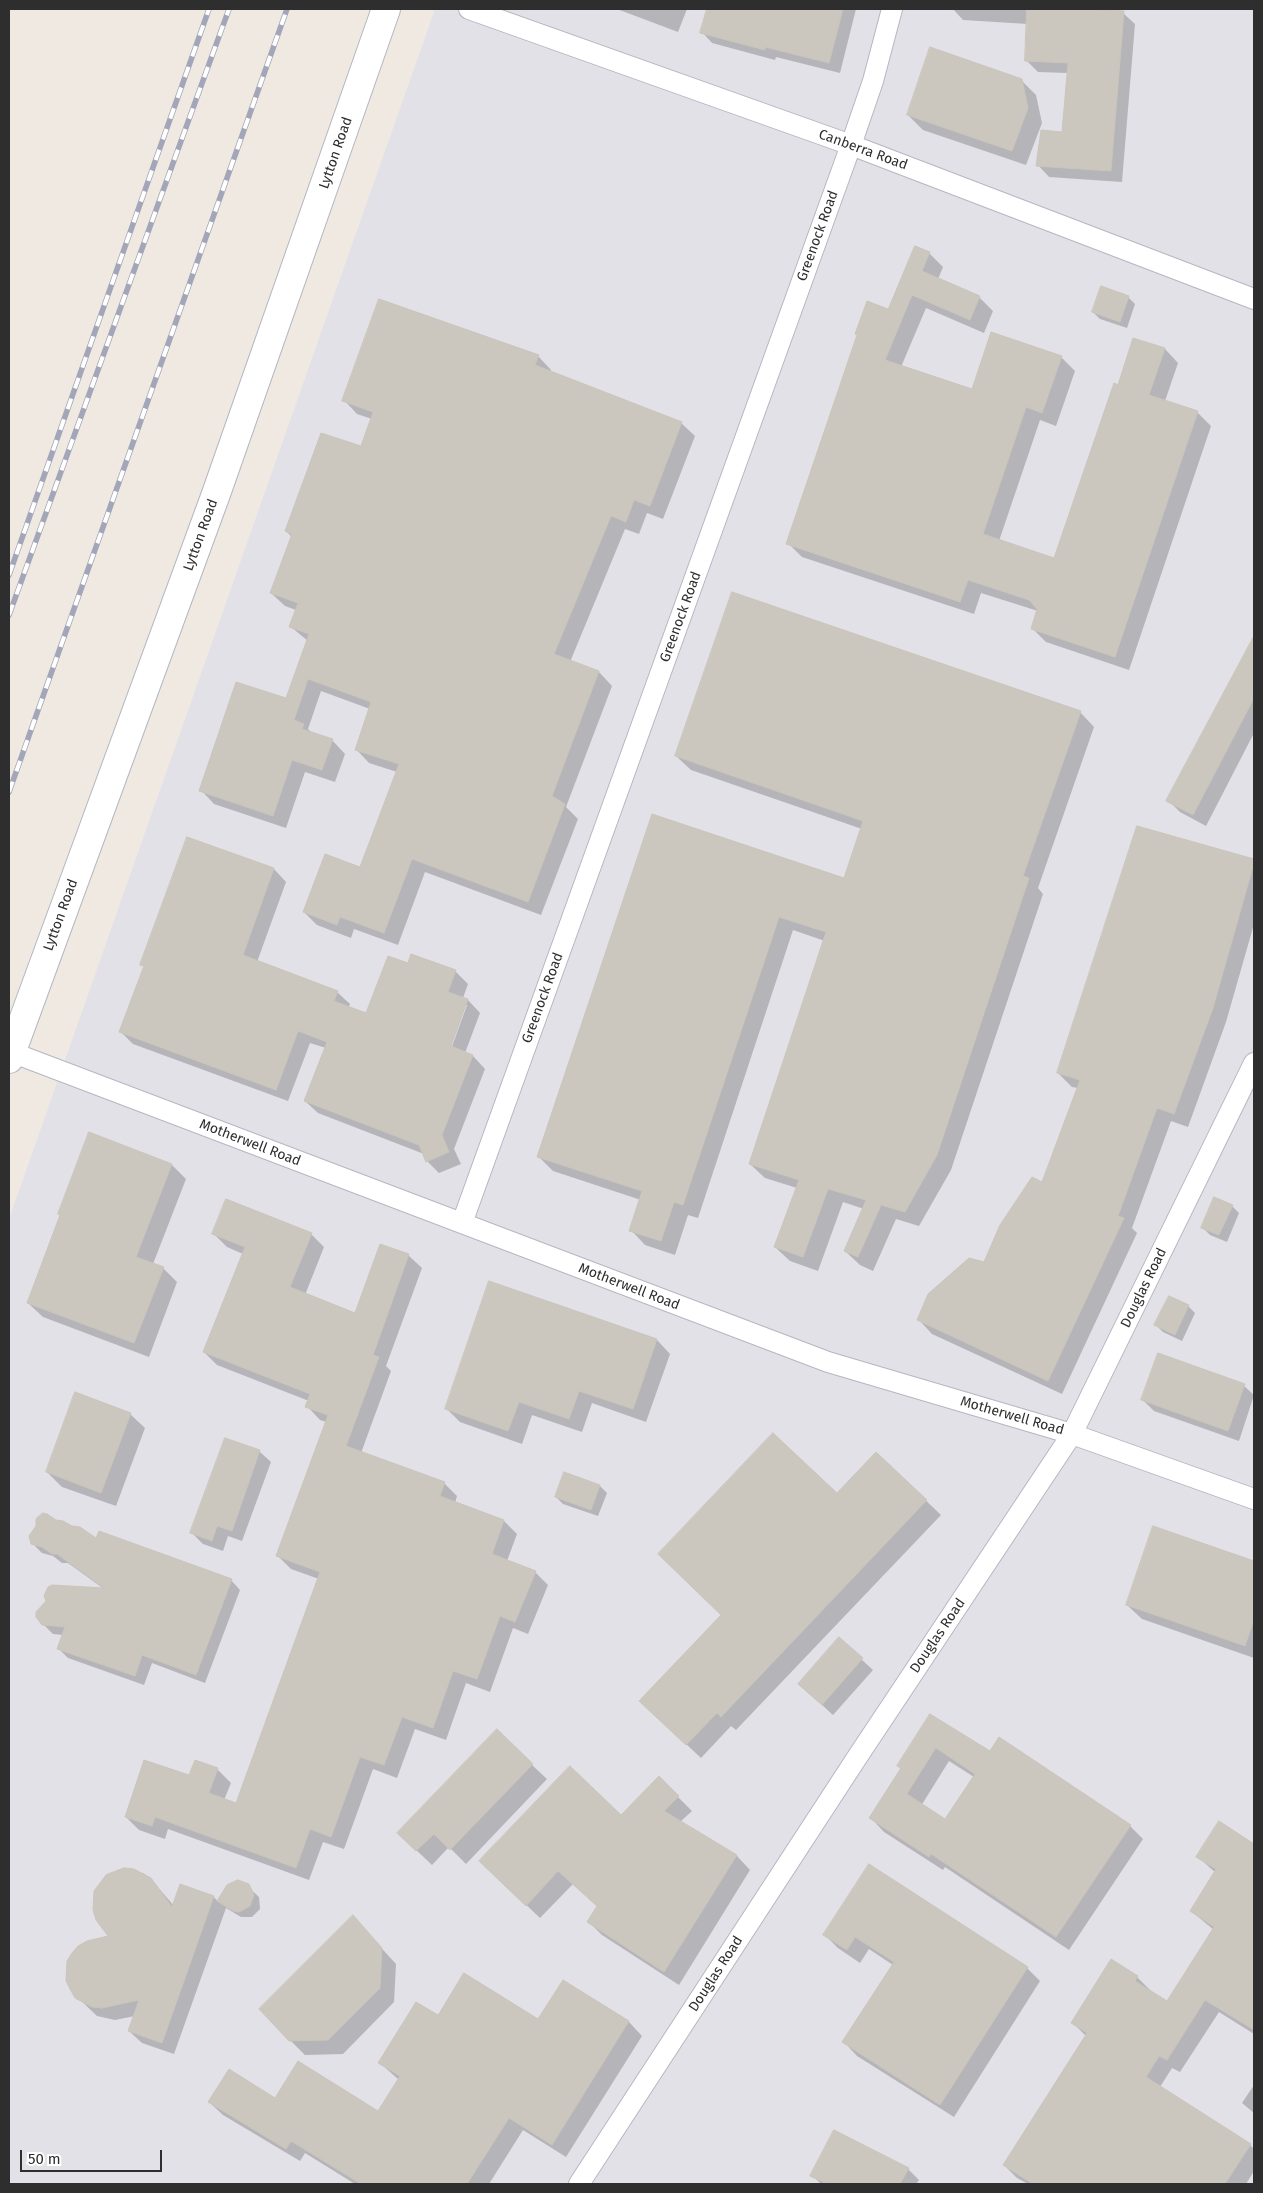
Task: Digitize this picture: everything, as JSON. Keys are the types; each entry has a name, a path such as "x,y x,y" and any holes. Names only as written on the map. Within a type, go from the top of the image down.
{"main road":[{"name":"Lytton Road","path":"10,1055 216,494 386,9"}],"street":[{"name":"Canberra Road","path":"469,9 851,145 1254,299"},
{"name":"Greenock Road","path":"462,1223 851,145 873,81 892,9"},
{"name":"Motherwell Road","path":"10,1055 462,1223 828,1362 1072,1434 1254,1499"},
{"name":"Douglas Road","path":"579,2184 856,1758 1072,1434 1254,1063"}],"shaded area":[{"path":"435,9 1254,9 1254,2184 9,2184 9,1219"}],"building":[{"path":"707,9 843,9 829,63 765,47 765,50 700,33"},
{"path":"1027,9 1124,11 1111,171 1036,166 1041,130 1062,132 1068,63 1025,61"},
{"path":"930,47 1022,79 1028,108 1012,151 907,115"},
{"path":"915,246 930,252 922,271 980,296 970,320 912,295 885,360 972,389 991,332 1062,356 1042,413 1026,407 983,534 1054,558 1114,383 1118,385 1133,338 1165,348 1149,395 1198,411 1115,657 1031,629 1037,609 1029,600 968,580 960,602 786,544 867,301 888,309"},
{"path":"1101,286 1129,296 1120,322 1092,312"},
{"path":"379,299 539,355 535,365 682,422 650,506 634,500 626,522 611,516 554,654 599,671 552,796 565,804 528,902 412,859 384,933 340,917 337,925 303,912 325,854 360,867 399,764 355,750 371,702 308,679 294,720 304,724 302,729 333,739 322,770 292,760 273,816 199,791 236,682 286,698 309,634 289,627 298,603 270,593 292,534 285,531 321,433 361,446 373,412 342,401"},
{"path":"732,592 1081,711 1023,876 1029,878 937,1155 905,1212 881,1205 858,1257 844,1251 866,1200 828,1189 803,1257 774,1247 799,1180 749,1164 826,932 779,917 683,1205 674,1202 661,1241 629,1231 642,1191 537,1157 652,814 844,878 863,821 675,756"},
{"path":"1254,636 1254,698 1193,815 1166,801"},
{"path":"1137,826 1254,859 1254,863 1213,1008 1174,1114 1157,1108 1118,1216 1124,1218 1048,1381 917,1320 928,1294 969,1258 984,1262 1000,1225 1032,1177 1042,1182 1080,1080 1057,1073"},
{"path":"187,837 274,868 243,955 338,991 334,1001 366,1013 388,956 408,963 411,954 456,970 448,992 468,999 451,1046 473,1055 442,1135 449,1152 426,1162 419,1145 304,1101 327,1042 298,1031 276,1090 119,1032 144,966 140,965"},
{"path":"89,1132 172,1164 136,1257 164,1267 134,1343 27,1303"},
{"path":"1214,1197 1233,1205 1219,1235 1201,1228"},
{"path":"226,1199 312,1233 290,1287 355,1313 380,1244 409,1254 373,1355 379,1357 346,1446 445,1482 440,1496 504,1520 492,1554 536,1571 515,1622 500,1616 477,1679 453,1671 433,1728 402,1717 384,1765 360,1757 331,1837 310,1829 296,1868 155,1817 152,1826 125,1817 144,1760 189,1775 195,1760 218,1768 209,1793 236,1803 320,1572 276,1556 328,1415 305,1407 310,1394 203,1352 245,1247 212,1234"},
{"path":"489,1281 657,1339 633,1409 579,1391 569,1419 519,1402 508,1431 445,1409"},
{"path":"1169,1296 1189,1305 1175,1335 1154,1325"},
{"path":"1158,1353 1245,1384 1228,1431 1141,1400"},
{"path":"75,1392 131,1413 101,1493 46,1472"},
{"path":"773,1433 837,1493 876,1452 927,1500 721,1717 717,1713 686,1745 639,1701 721,1615 658,1554"},
{"path":"225,1438 260,1450 232,1531 217,1526 212,1541 190,1533"},
{"path":"564,1472 600,1485 591,1510 555,1497"},
{"path":"43,1513 56,1520 80,1527 96,1538 99,1531 232,1579 196,1675 142,1655 135,1676 57,1649 65,1627 42,1625 36,1617 36,1612 46,1601 44,1596 48,1587 52,1585 104,1588 57,1554 52,1554 42,1547 31,1544 29,1536 36,1526 36,1519"},
{"path":"1153,1526 1254,1561 1254,1619 1245,1646 1126,1605"},
{"path":"839,1637 863,1658 822,1705 798,1684"},
{"path":"930,1714 990,1751 999,1737 1131,1825 1056,1937 931,1854 929,1857 869,1818 901,1768 897,1766","holes":["936,1748 975,1774 945,1819 907,1794"]},
{"path":"497,1729 533,1764 450,1850 434,1834 416,1851 397,1833"},
{"path":"570,1766 621,1815 659,1776 679,1796 664,1811 737,1855 664,1972 587,1922 597,1906 558,1871 526,1906 479,1861"},
{"path":"1219,1821 1254,1844 1254,2030 1205,2000 1167,2060 1159,2056 1146,2077 1251,2144 1225,2184 1033,2184 1003,2165 1087,2033 1071,2023 1111,1959 1138,1976 1135,1981 1167,2001 1214,1927 1190,1911 1216,1869 1196,1857"},
{"path":"869,1864 1028,1967 940,2105 842,2042 894,1962 855,1937 847,1950 823,1935"},
{"path":"124,1868 134,1869 151,1878 172,1907 180,1884 214,1896 162,2043 128,2031 139,2000 102,2008 92,2007 75,1998 66,1981 67,1961 78,1946 87,1941 108,1936 96,1920 93,1910 94,1891 106,1875"},
{"path":"238,1880 249,1884 254,1895 250,1906 239,1912 233,1911 217,1901 227,1885"},
{"path":"353,1915 382,1948 380,1988 328,2040 289,2041 259,2009"},
{"path":"464,1973 538,2019 563,1980 629,2021 552,2145 509,2118 467,2184 361,2184 291,2141 286,2149 208,2102 229,2069 275,2098 298,2061 378,2111 400,2076 378,2063 416,2002 438,2015"},
{"path":"834,2130 909,2168 900,2184 827,2184 810,2176"}],"railway":[{"path":"9,575 209,9"},
{"path":"9,615 229,9"},
{"path":"9,792 287,9"}]}
